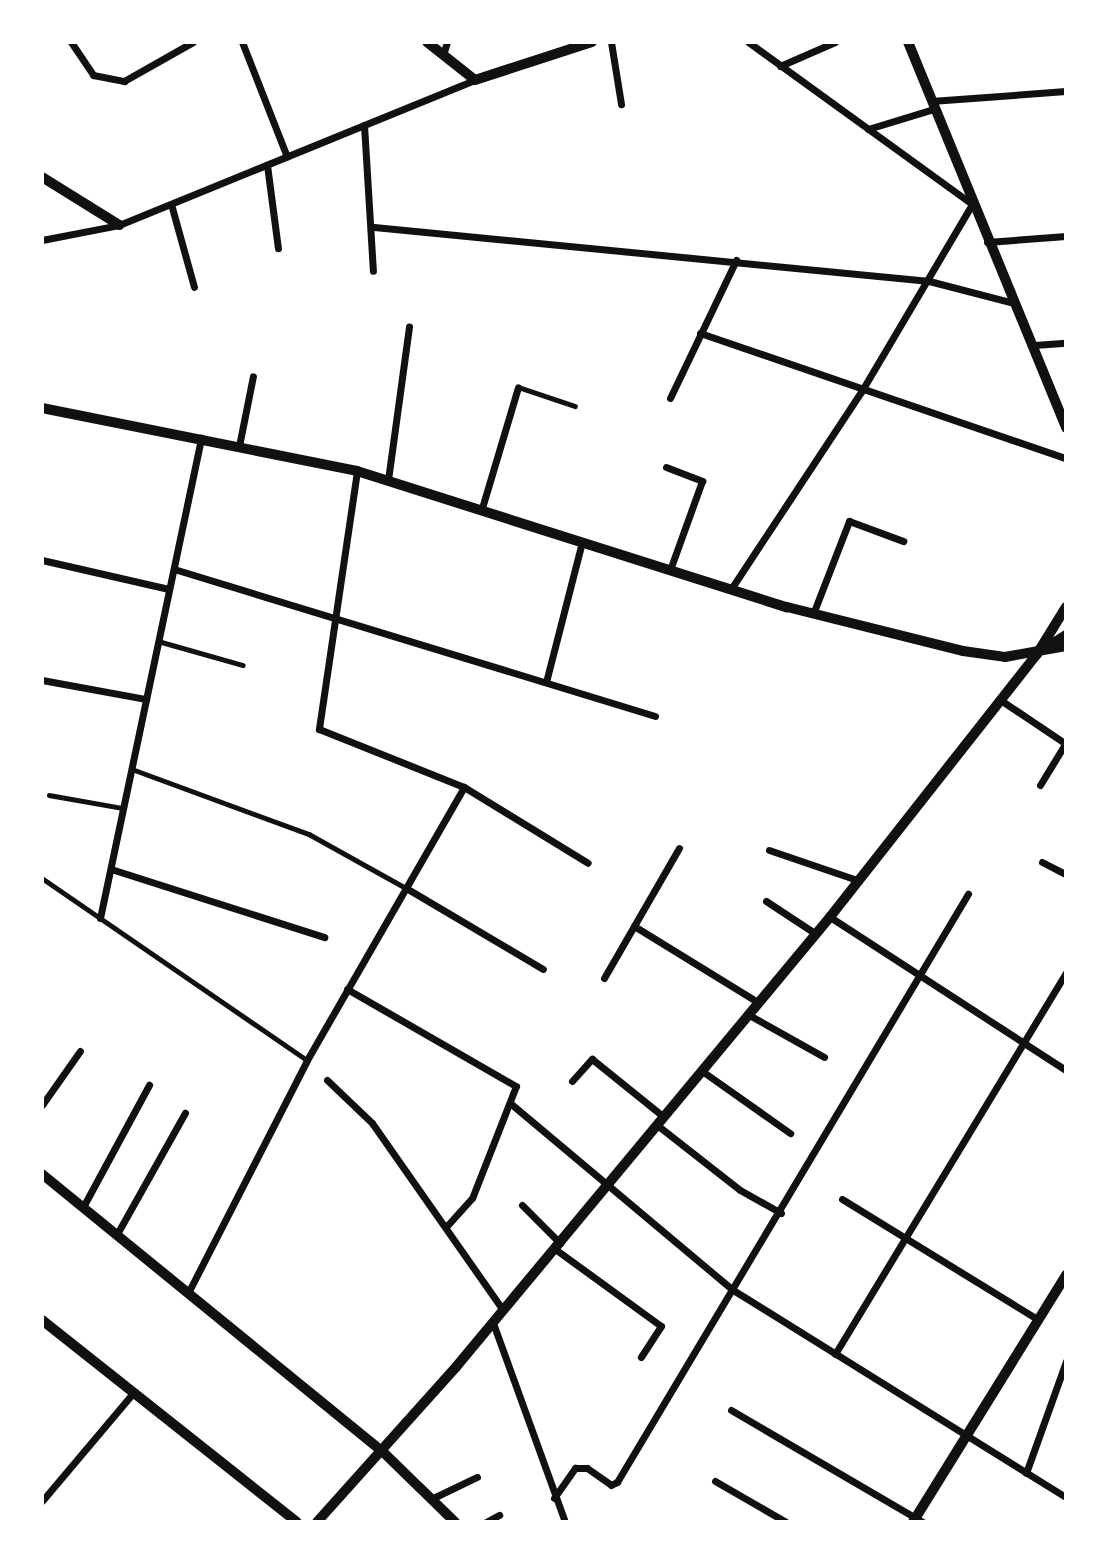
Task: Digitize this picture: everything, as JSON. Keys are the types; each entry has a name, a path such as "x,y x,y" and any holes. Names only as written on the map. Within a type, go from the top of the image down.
{"street":[{"path":"71,42 93,75 124,81 193,42"},
{"path":"242,42 287,157"},
{"path":"427,42 475,80"},
{"path":"443,55 447,42"},
{"path":"42,240 119,225 475,80 589,42"},
{"path":"611,42 621,104"},
{"path":"748,42 972,204"},
{"path":"780,66 835,42"},
{"path":"908,42 987,242 1061,404 1066,428"},
{"path":"868,129 933,105 1066,91"},
{"path":"364,125 374,227 373,271"},
{"path":"267,165 278,248"},
{"path":"42,177 119,225"},
{"path":"171,204 194,287"},
{"path":"731,589 861,392 929,281 972,204"},
{"path":"374,227 736,260 929,281 1014,303"},
{"path":"987,242 1066,236"},
{"path":"670,398 736,260"},
{"path":"388,480 409,327"},
{"path":"700,333 861,392 1066,458"},
{"path":"1034,345 1066,342"},
{"path":"239,446 253,376"},
{"path":"482,508 518,387"},
{"path":"42,408 357,471 813,614 963,651 1037,654 1066,646"},
{"path":"100,918 201,438"},
{"path":"666,467 702,481 670,570"},
{"path":"357,471 338,619 319,729 464,787 588,863"},
{"path":"813,614 849,521 903,541"},
{"path":"546,682 582,542"},
{"path":"42,560 169,589"},
{"path":"174,569 655,716"},
{"path":"317,1522 493,1323 830,917 1037,654 1066,607"},
{"path":"1037,654 1066,635"},
{"path":"42,680 146,699"},
{"path":"999,699 1066,744 1040,785"},
{"path":"189,1290 307,1060 464,787"},
{"path":"604,978 679,848"},
{"path":"769,850 857,880"},
{"path":"1042,862 1066,874"},
{"path":"111,869 324,937"},
{"path":"406,888 542,969"},
{"path":"554,1497 575,1468 617,1482 782,1213 918,975 968,894"},
{"path":"766,901 816,934"},
{"path":"830,917 1066,1070"},
{"path":"634,926 759,1003"},
{"path":"835,1354 1066,973"},
{"path":"347,989 516,1086 472,1198 447,1226"},
{"path":"749,1015 824,1057"},
{"path":"42,1105 80,1051"},
{"path":"572,1081 592,1059 740,1190 782,1213"},
{"path":"702,1071 790,1133"},
{"path":"327,1080 372,1123 447,1226 503,1310"},
{"path":"83,1207 149,1085"},
{"path":"510,1103 605,1188 733,1290 1066,1497"},
{"path":"117,1234 185,1113"},
{"path":"42,1174 189,1290 381,1450 455,1522"},
{"path":"842,1199 1039,1320"},
{"path":"522,1205 557,1246 661,1326 640,1357"},
{"path":"731,1410 917,1520 1066,1275"},
{"path":"42,1320 297,1522"},
{"path":"493,1323 565,1522"},
{"path":"1026,1473 1066,1361"},
{"path":"42,1501 134,1393"},
{"path":"431,1499 477,1477"},
{"path":"715,1481 786,1522"},
{"path":"486,1522 499,1515"}],"lane":[{"path":"518,387 575,406"},
{"path":"158,641 243,665"},
{"path":"132,769 309,834 406,888"},
{"path":"49,794 123,809"},
{"path":"42,878 307,1060"}]}
